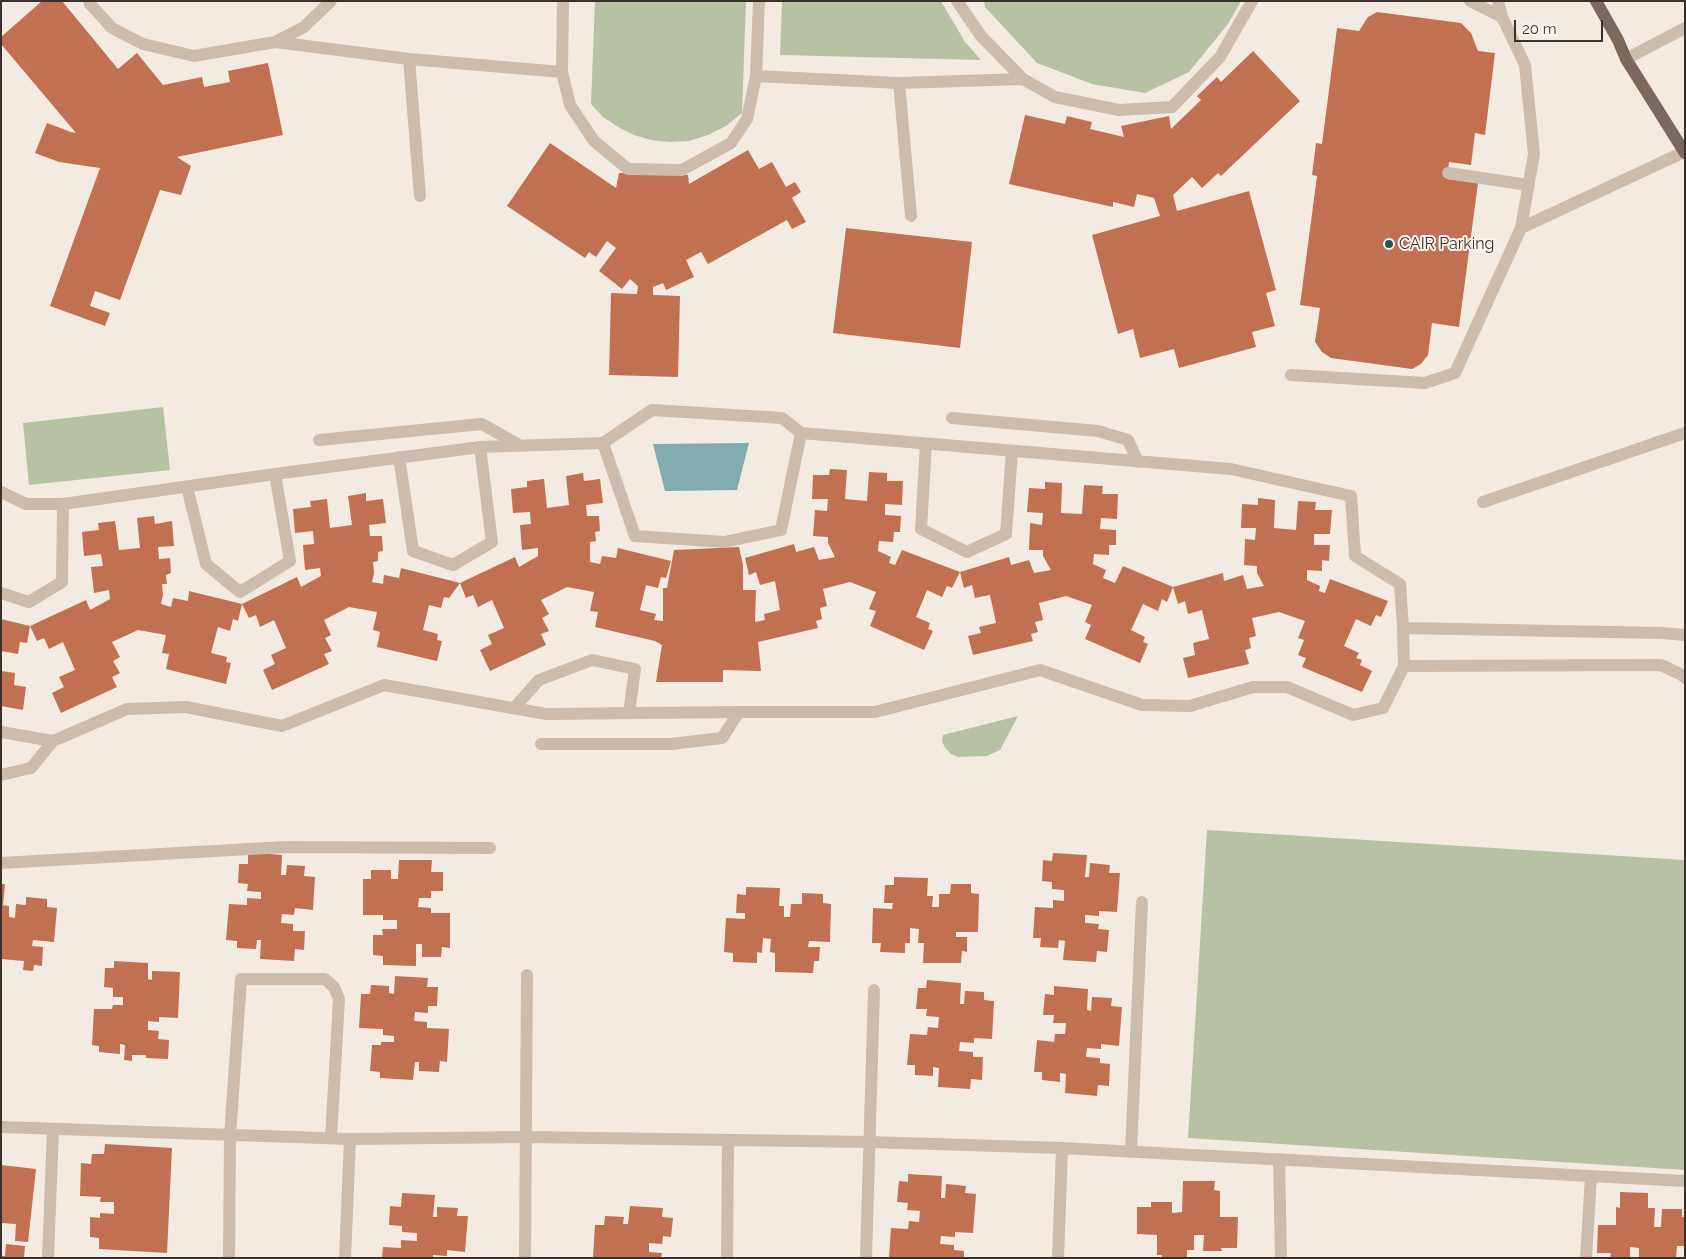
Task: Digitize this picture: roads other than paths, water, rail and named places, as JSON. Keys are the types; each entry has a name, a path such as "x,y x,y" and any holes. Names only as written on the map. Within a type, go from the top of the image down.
{"main road":[{"path":"1596,1 1618,40 1626,59 1685,152"}],"street":[{"path":"89,1 112,28 143,44 194,56 275,42 409,59 562,72"},
{"path":"275,42 304,27 331,1"},
{"path":"563,1 562,72 570,105 594,141 628,169 682,170 731,144 747,120 756,76 759,1"},
{"path":"957,1 981,36 1023,79 1055,98 1119,110 1172,107 1220,57 1252,1"},
{"path":"1470,1 1502,17"},
{"path":"1291,375 1425,383 1455,373 1521,228 1534,154 1525,65 1502,17 1498,1"},
{"path":"1626,59 1685,28"},
{"path":"409,59 420,196"},
{"path":"756,76 899,83 1023,79"},
{"path":"899,83 911,216"},
{"path":"1521,228 1685,152"},
{"path":"1448,173 1528,185"},
{"path":"1,493 26,504 63,504 480,447 603,443 652,410 782,418 801,433 1231,469 1351,496 1354,556 1400,584 1404,666 1383,708 1353,715 1287,687 1253,687 1190,706 1142,705 1040,670 875,712 546,714 384,685 282,726 186,707 127,709 52,740 31,768 1,774"},
{"path":"952,418 1098,431 1128,440 1138,462"},
{"path":"319,440 482,424 519,445"},
{"path":"603,443 635,536 724,542 781,530 801,433"},
{"path":"1483,502 1685,433"},
{"path":"926,444 921,529 967,552 1006,534 1012,451"},
{"path":"399,457 413,551 453,565 492,542 480,447"},
{"path":"187,487 206,564 240,592 290,562 276,474"},
{"path":"1,593 29,602 62,582 63,504"},
{"path":"1403,628 1662,632 1685,635"},
{"path":"514,708 539,680 592,660 635,669 629,714"},
{"path":"1404,666 1661,665 1685,678"},
{"path":"540,744 671,744 722,738 739,712"},
{"path":"1,732 52,740"},
{"path":"1,863 285,847 490,848"},
{"path":"1131,1151 1142,902"},
{"path":"525,1258 527,975"},
{"path":"229,1258 230,1136 241,979 325,979 334,987 339,999 331,1138"},
{"path":"866,1258 874,990"},
{"path":"1,1127 350,1139 527,1137 870,1142 1062,1148 1685,1181"},
{"path":"48,1258 53,1129"},
{"path":"345,1258 350,1139"},
{"path":"727,1258 728,1140"},
{"path":"1058,1258 1062,1148"},
{"path":"1279,1159 1280,1258"},
{"path":"1586,1258 1591,1176"}],"water":[{"path":"749,443 737,490 665,491 653,444"}],"place":[{"name":"CAIR Parking","path":"1389,244"}]}
